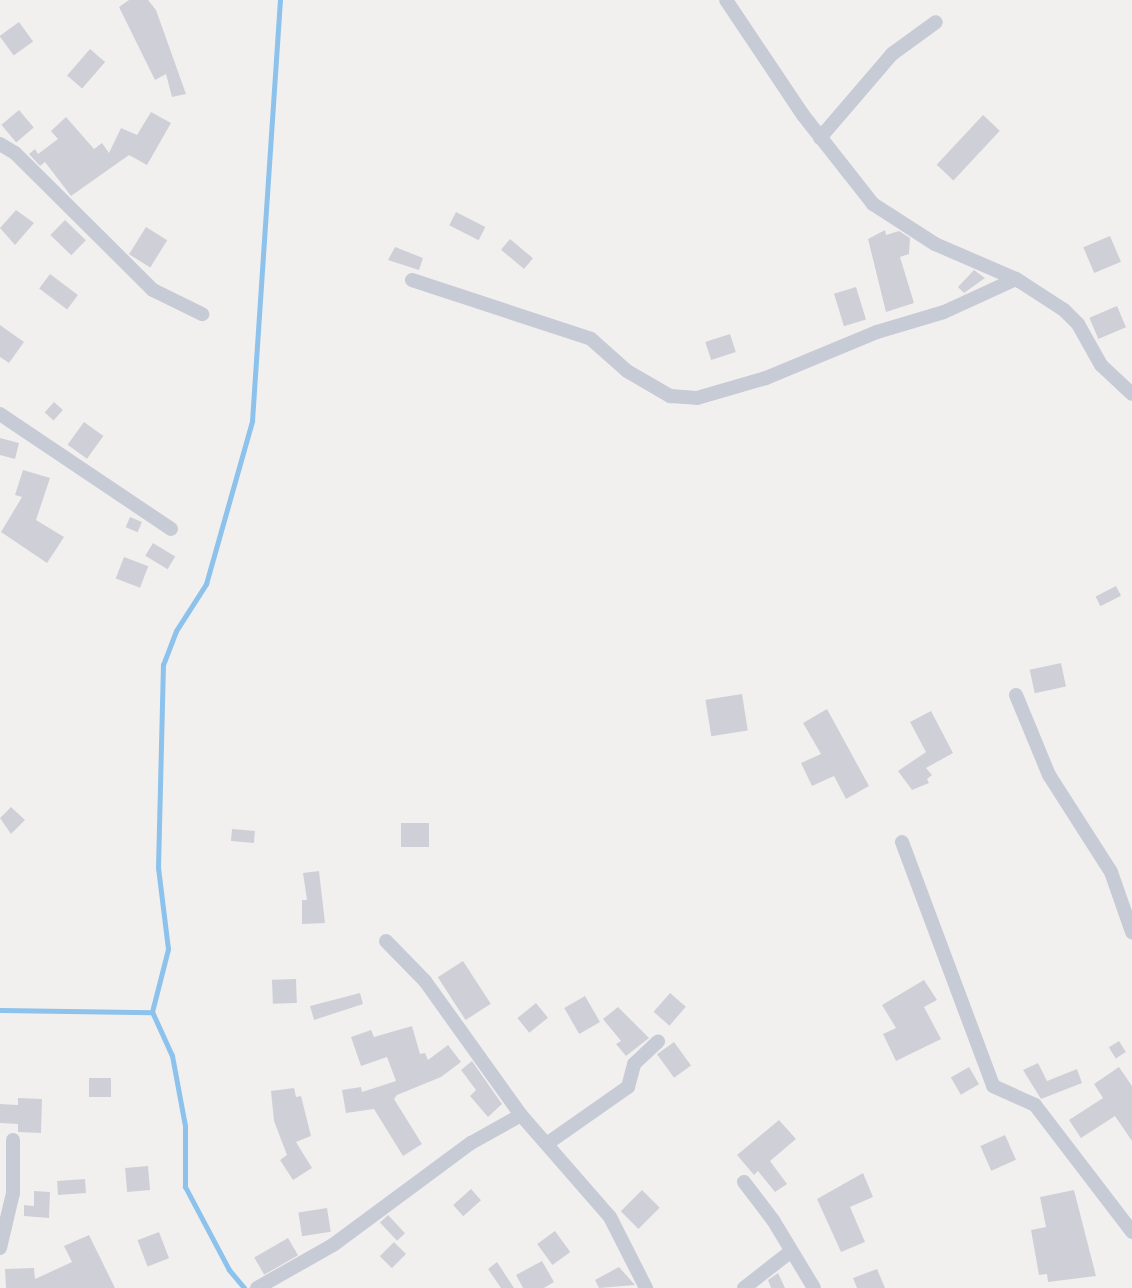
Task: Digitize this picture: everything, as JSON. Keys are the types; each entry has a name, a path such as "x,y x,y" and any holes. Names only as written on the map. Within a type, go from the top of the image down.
{"street":[{"path":"726,0 820,138 873,204 935,244 1016,278 1064,310 1078,324 1101,365 1132,394"},
{"path":"820,138 892,54 936,22"},
{"path":"0,144 15,152 153,290 202,314"},
{"path":"412,280 591,339 627,371 670,396 697,398 766,378 877,332 944,312 1016,278"},
{"path":"0,414 171,529"},
{"path":"1016,695 1049,775 1111,872 1132,932"},
{"path":"902,842 993,1086 1035,1105 1132,1232"},
{"path":"386,941 425,981 521,1115 548,1143 610,1217 646,1288"},
{"path":"548,1143 628,1086 634,1064 658,1042"},
{"path":"257,1288 333,1245 471,1144 521,1115"},
{"path":"0,1248 13,1192 13,1140"},
{"path":"744,1182 773,1220 790,1252 814,1288"},
{"path":"744,1288 790,1252"}],"building":[{"path":"129,0 148,0 156,10 186,94 172,97 166,74 155,80 119,7"},
{"path":"19,22 33,41 14,56 0,36"},
{"path":"90,49 105,62 82,89 67,75"},
{"path":"19,110 34,128 16,142 1,125"},
{"path":"151,112 171,123 147,165 129,155 71,196 45,162 40,166 29,154 35,149 38,154 58,139 51,131 66,117 94,149 102,143 109,153 121,128 137,135"},
{"path":"983,115 1000,131 953,180 937,165"},
{"path":"16,210 34,223 15,245 0,228"},
{"path":"456,212 485,227 479,240 449,225"},
{"path":"65,220 86,240 71,255 50,235"},
{"path":"146,227 167,240 150,267 129,254"},
{"path":"885,230 886,235 899,231 910,238 909,254 900,257 914,303 886,312 868,239"},
{"path":"1110,236 1121,262 1094,273 1083,247"},
{"path":"510,239 533,258 524,269 501,250"},
{"path":"395,247 423,258 419,270 388,260"},
{"path":"974,270 985,278 964,293 958,287"},
{"path":"50,274 78,295 67,309 39,288"},
{"path":"856,287 866,320 844,326 834,294"},
{"path":"1117,306 1126,327 1098,339 1089,318"},
{"path":"0,325 24,342 9,363 0,357"},
{"path":"730,334 736,352 711,360 705,342"},
{"path":"54,402 63,410 54,420 45,412"},
{"path":"84,422 103,436 87,459 68,445"},
{"path":"0,438 19,443 15,459 0,455"},
{"path":"23,470 50,478 36,520 64,537 47,563 1,532 22,497 15,495"},
{"path":"130,517 142,522 138,532 126,527"},
{"path":"153,543 175,556 168,569 145,556"},
{"path":"124,557 148,566 140,588 116,578"},
{"path":"1116,586 1121,596 1101,606 1096,596"},
{"path":"1061,663 1066,686 1035,693 1030,670"},
{"path":"742,694 748,731 711,736 705,700"},
{"path":"827,709 869,786 846,799 834,776 812,786 801,763 821,754 803,723"},
{"path":"931,711 953,753 926,768 932,775 927,779 929,783 912,790 898,771 926,752 910,722"},
{"path":"11,807 25,820 11,834 0,818"},
{"path":"401,823 429,823 429,847 401,847"},
{"path":"232,829 255,831 254,843 231,841"},
{"path":"319,871 325,923 302,924 302,900 307,900 303,873"},
{"path":"463,961 491,1004 466,1020 438,977"},
{"path":"296,979 297,1003 273,1004 272,980"},
{"path":"924,980 937,1000 924,1007 941,1039 896,1061 883,1034 896,1028 882,1005"},
{"path":"360,993 363,1004 314,1020 310,1006"},
{"path":"670,993 686,1007 669,1026 654,1012"},
{"path":"585,996 600,1022 579,1034 564,1008"},
{"path":"536,1003 548,1018 529,1033 517,1018"},
{"path":"618,1007 649,1038 626,1056 616,1044 621,1041 603,1019"},
{"path":"412,1026 420,1054 425,1053 428,1060 448,1045 461,1062 441,1077 397,1095 394,1099 422,1144 403,1156 374,1109 346,1113 342,1090 361,1087 362,1092 396,1081 387,1057 361,1066 351,1037 371,1030 374,1037"},
{"path":"1119,1041 1126,1052 1116,1058 1109,1047"},
{"path":"674,1042 691,1065 674,1078 657,1054"},
{"path":"472,1061 502,1104 488,1117 470,1096 476,1090 461,1070"},
{"path":"1038,1063 1047,1081 1077,1069 1082,1083 1041,1099 1023,1070"},
{"path":"969,1067 979,1084 961,1095 951,1078"},
{"path":"1119,1067 1132,1086 1132,1141 1115,1116 1081,1138 1069,1120 1103,1098 1094,1084"},
{"path":"89,1078 111,1078 111,1097 89,1097"},
{"path":"294,1088 296,1097 301,1096 311,1136 296,1142 312,1168 293,1180 280,1160 287,1155 274,1121 271,1091"},
{"path":"18,1098 42,1099 41,1133 18,1132 18,1124 0,1123 0,1104 18,1105"},
{"path":"779,1120 796,1139 770,1161 787,1184 775,1192 758,1171 754,1175 737,1155"},
{"path":"1005,1135 1016,1160 991,1171 980,1146"},
{"path":"148,1166 150,1190 127,1192 125,1168"},
{"path":"863,1173 873,1197 850,1207 865,1242 841,1252 817,1199"},
{"path":"85,1179 86,1193 58,1195 57,1181"},
{"path":"471,1189 481,1200 463,1216 453,1205"},
{"path":"642,1190 660,1208 638,1229 621,1211"},
{"path":"1074,1190 1096,1276 1048,1282 1047,1274 1039,1275 1031,1230 1046,1227 1040,1197"},
{"path":"34,1191 50,1192 49,1218 24,1216 24,1205 34,1206"},
{"path":"327,1208 331,1232 302,1236 298,1213"},
{"path":"388,1215 405,1233 397,1241 380,1223"},
{"path":"555,1231 570,1252 552,1265 537,1244"},
{"path":"159,1232 169,1258 148,1266 138,1240"},
{"path":"89,1235 115,1288 6,1288 5,1269 34,1268 35,1279 72,1262 64,1246"},
{"path":"288,1238 298,1255 264,1275 254,1258"},
{"path":"394,1242 406,1254 392,1268 380,1256"},
{"path":"542,1261 554,1282 544,1288 523,1288 516,1275"},
{"path":"497,1262 514,1288 501,1288 488,1269"},
{"path":"619,1267 635,1285 599,1288 595,1280"},
{"path":"877,1269 885,1288 857,1288 853,1278"},
{"path":"778,1273 785,1288 771,1288 768,1280"}],"waterway":[{"path":"244,1288 229,1270 185,1187 185,1126 172,1056 152,1012 168,949 158,868 163,665 176,631 206,584 252,421 280,0"},
{"path":"0,1010 152,1012"}]}
